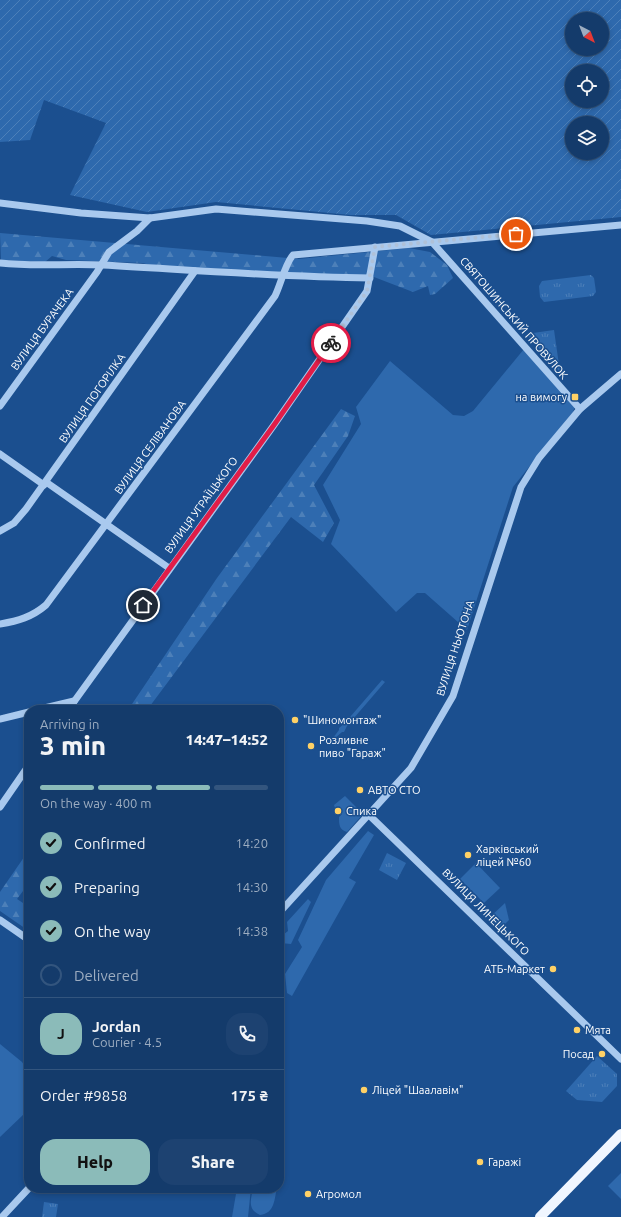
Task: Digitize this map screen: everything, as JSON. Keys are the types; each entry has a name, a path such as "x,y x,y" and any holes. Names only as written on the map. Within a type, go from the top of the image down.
{"main road":[{"path":"540,1217 621,1134"}],"street":[{"path":"0,203 81,213 150,218 216,209 368,221 400,226 432,242"},
{"name":"ВУЛИЦЯ БУРАЧЕКА","path":"0,406 109,252 137,231 150,218"},
{"path":"375,247 621,225"},
{"name":"СВЯТОШИНСЬКИЙ ПРОВУЛОК","path":"432,242 580,409"},
{"name":"ВУЛИЦЯ СЕЛІВАНОВА","path":"0,624 18,621 36,614 46,605 108,524 275,296 293,255 375,247"},
{"name":"ВУЛИЦЯ УГРАЇЦЬКОГО","path":"71,705 306,379 367,291 372,256 375,247"},
{"path":"0,263 28,266 101,265 195,272 370,278"},
{"name":"ВУЛИЦЯ ПОГОРІЛКА","path":"0,531 14,523 45,483 195,272"},
{"name":"ВУЛИЦЯ НЬЮТОНА","path":"284,908 411,768 453,696 521,487 539,458 580,409 621,374"},
{"path":"0,454 108,524 169,568"},
{"path":"57,705 74,701"},
{"path":"0,719 24,713"},
{"path":"0,807 24,773"},
{"name":"ВУЛИЦЯ ЛИНЕЦЬКОГО","path":"369,815 621,1059"},
{"path":"0,920 24,937"},
{"path":"2,1217 24,1193"}],"green space":[{"path":"0,0 621,0 621,217 431,235 396,215 351,215 216,202 147,212 70,195 106,123 44,100 30,140 0,142"},
{"path":"0,233 299,259 409,248 430,252 447,265 453,278 435,294 430,295 428,286 413,292 374,277 321,277 152,266 143,263 66,260 52,256 45,262 1,260"},
{"path":"591,275 594,278 596,292 593,296 544,302 540,297 539,286 542,281"},
{"path":"554,330 560,372 526,334"},
{"path":"524,349 575,406 573,412 513,487 467,630 425,593 417,593 396,612 331,544 340,520 323,485 361,424 356,407 390,361 453,415 464,416 473,411"},
{"path":"341,409 355,416 348,436 314,485 334,523 323,542 291,517 151,705 131,705 217,578"},
{"path":"382,680 385,682 347,726 344,732 334,739 333,738 339,728"},
{"path":"345,796 363,814 347,832 342,830 340,826 339,817 342,814 340,808 335,808 334,805"},
{"path":"368,831 374,835 349,878 356,882 292,996 287,993 285,974 302,947 298,940 326,880"},
{"path":"387,853 406,863 397,880 379,870"},
{"path":"24,857 24,890 17,899 24,904 24,928 0,911 0,892"},
{"path":"476,863 500,888 484,903 460,879"},
{"path":"308,899 311,902 291,944 284,943 284,934 288,931 287,922"},
{"path":"505,903 509,920 500,929 489,918"},
{"path":"0,1044 24,1065 24,1114 0,1137"},
{"path":"597,1056 617,1074 617,1086 602,1102 577,1100 566,1091"},
{"path":"621,1173 621,1199 608,1186"},
{"path":"236,1193 250,1193 248,1217 232,1217"},
{"path":"252,1193 276,1193 271,1209 265,1214 260,1215 253,1210 251,1200"},
{"path":"44,1202 58,1204 56,1217 42,1217"}],"way so far":[{"path":"331,343 367,291 372,256 375,247 516,234"}],"place":[{"name":"на вимогу","path":"575,397"},
{"name":"\"Шиномонтаж\"","path":"295,720"},
{"name":"Розливне пиво \"Гараж\"","path":"311,746"},
{"name":"АВТО СТО","path":"360,790"},
{"name":"Спика","path":"338,811"},
{"name":"Харківський ліцей №60","path":"468,855"},
{"name":"АТБ-Маркет","path":"553,969"},
{"name":"Мята","path":"577,1030"},
{"name":"Посад","path":"602,1054"},
{"name":"Ліцей \"Шаалавім\"","path":"364,1090"},
{"name":"Гаражі","path":"480,1162"},
{"name":"Агромол","path":"308,1194"}],"route":[{"path":"143,605 258,444 274,425 312,368 331,343"}]}
